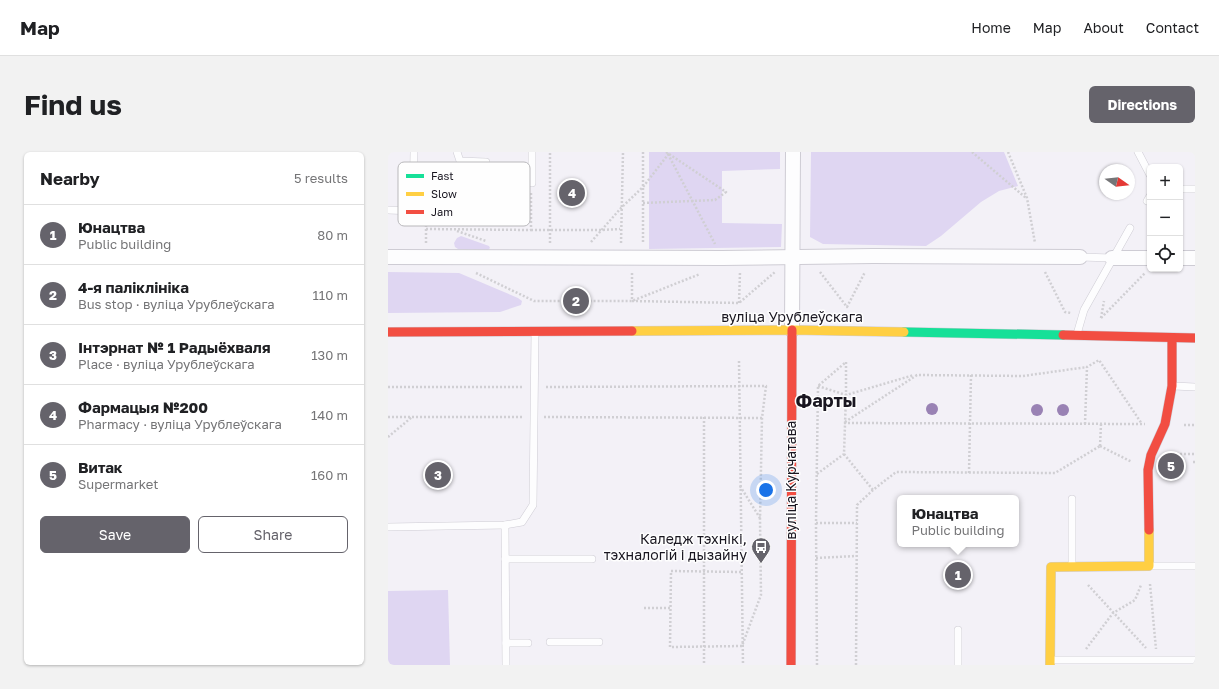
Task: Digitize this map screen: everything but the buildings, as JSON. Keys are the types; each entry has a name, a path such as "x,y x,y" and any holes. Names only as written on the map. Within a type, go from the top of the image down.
{"street":[{"name":"вуліца Курчатава","path":"791,665 793,257 792,152"},
{"path":"388,257 740,258 1077,255"},
{"path":"1112,258 1147,258"},
{"path":"1183,258 1195,258"},
{"name":"вуліца Урублеўскага","path":"388,332 792,330 1195,338"},
{"path":"1050,662 1051,567 1149,566 1148,470 1151,455 1165,424 1172,386 1172,338"}],"lane":[{"path":"414,152 414,162"},
{"path":"457,152 460,161 486,162"},
{"path":"532,152 532,183"},
{"path":"1138,152 1147,169"},
{"path":"1183,189 1195,189"},
{"path":"1077,336 1084,310 1130,228"},
{"path":"1077,255 1112,258"},
{"path":"388,527 505,525 522,522 533,505 535,332"},
{"path":"1172,386 1195,387"},
{"path":"1072,499 1072,567"},
{"path":"505,525 506,665"},
{"path":"505,559 592,559"},
{"path":"1149,566 1195,566"},
{"path":"958,630 958,665"},
{"path":"550,642 599,642"},
{"path":"506,643 528,643"},
{"path":"1050,662 1078,660 1195,660"}],"path":[{"path":"550,152 550,258"},
{"path":"623,152 622,208 620,228 632,258"},
{"path":"632,301 632,258 644,203 643,152"},
{"path":"972,152 1027,198"},
{"path":"1008,152 1027,198 1037,256 1065,312"},
{"path":"577,258 643,187 668,153"},
{"path":"668,153 722,258"},
{"path":"644,203 715,200 726,192 668,153"},
{"path":"531,230 532,183"},
{"path":"426,229 602,230 620,228"},
{"path":"808,257 847,307 873,256"},
{"path":"471,271 534,301 632,301 739,304 793,257"},
{"path":"739,304 740,258"},
{"path":"632,301 704,272"},
{"path":"1100,318 1147,272"},
{"path":"818,386 846,395 917,375 1023,376 1087,367 1099,360 1142,424"},
{"path":"739,361 743,665"},
{"path":"817,665 816,523 818,386 846,362 844,454 873,490"},
{"path":"1085,424 1087,367"},
{"path":"844,422 917,375"},
{"path":"969,473 971,375"},
{"path":"388,387 766,386 762,418 760,518 761,595 742,646"},
{"path":"388,417 762,418"},
{"path":"388,437 412,417"},
{"path":"704,417 704,665"},
{"path":"844,422 970,424 1165,424"},
{"path":"1100,424 1100,446"},
{"path":"856,665 857,505 873,490 896,472 1055,473 1100,446"},
{"path":"1100,446 1148,470"},
{"path":"817,474 844,454"},
{"path":"740,486 760,518"},
{"path":"816,523 857,523"},
{"path":"816,558 856,556"},
{"path":"1078,660 1113,613 1135,600 1149,566"},
{"path":"1149,566 1157,660"},
{"path":"1072,567 1157,660"},
{"path":"741,572 671,572 670,647 742,646"},
{"path":"644,608 670,608"}],"shaded area":[{"path":"649,152 780,152 780,169 722,171 722,223 782,224 781,247 649,249"},
{"path":"811,152 1004,152 1018,186 999,191 981,202 941,236 926,246 823,244 810,237"},
{"path":"461,236 489,246 490,248 488,250 458,249 455,247 454,243 457,238"},
{"path":"388,272 459,273 522,301 521,305 500,312 388,313"},
{"path":"448,590 450,665 388,665 388,591"}],"traffic: fast":[{"path":"904,332 1063,335"}],"traffic: slow":[{"path":"632,331 792,330 904,332"},
{"path":"1050,665 1051,567 1149,566 1149,530"}],"traffic: jam":[{"path":"791,665 792,330"},
{"path":"388,332 632,331"},
{"path":"1063,335 1195,338"},
{"path":"1149,530 1148,470 1151,455 1165,424 1172,386 1172,338"}],"place":[{"name":"Фармацыя №200","path":"572,193"},
{"name":"4-я паліклініка","path":"576,301"},
{"name":"Витак","path":"1171,466"},
{"name":"Інтэрнат № 1 Радыёхваля","path":"438,475"},
{"name":"Каледж тэхнікі, тэхналогій і дызайну","path":"761,564"},
{"name":"Юнацтва","path":"958,575"}],"district":[{"name":"Фарты","path":"826,401"}]}
